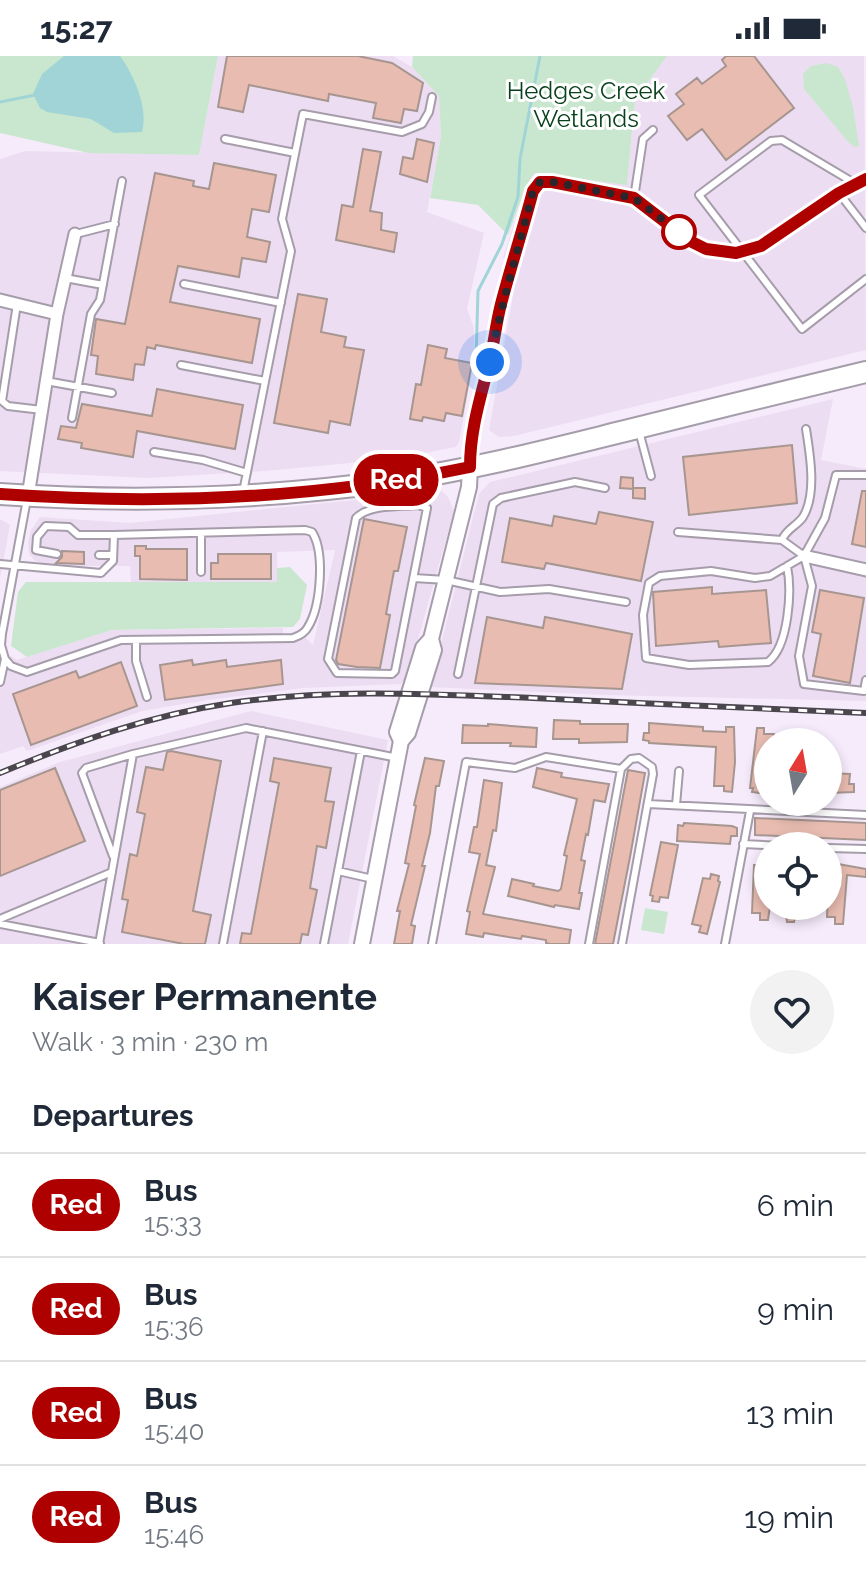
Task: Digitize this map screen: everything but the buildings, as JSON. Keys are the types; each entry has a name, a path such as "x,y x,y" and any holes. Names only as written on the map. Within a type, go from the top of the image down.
{"highway":[{"path":"0,494 156,498 243,495 373,483 470,467 866,372"}],"street":[{"path":"28,496 57,314 75,234"},
{"path":"362,944 401,741 397,732 423,648 431,639 446,580 469,487 470,446 478,402 508,284"},
{"path":"0,300 57,314"},
{"path":"804,556 866,570"}],"lane":[{"path":"243,495 291,251 282,219 303,114 402,132 422,124 432,97"},
{"path":"634,198 643,139 653,130"},
{"path":"225,139 295,153"},
{"path":"856,184 782,140 771,141 699,195 802,329 866,279"},
{"path":"508,284 533,191 540,182 634,198 690,241 706,249 741,251 761,246 839,193 866,179"},
{"path":"72,418 91,314 100,300 122,181"},
{"path":"839,193 866,228"},
{"path":"75,234 115,224"},
{"path":"65,278 103,285"},
{"path":"184,284 281,303"},
{"path":"17,304 2,401 8,406 42,410"},
{"path":"181,365 265,381"},
{"path":"46,381 112,393"},
{"path":"638,428 651,476"},
{"path":"782,540 785,533 803,517 811,483 806,429"},
{"path":"154,452 203,460 247,473"},
{"path":"787,566 791,585 783,633 774,657 768,662 689,665 646,658 643,615 649,583 660,576 711,571 755,578 770,576 787,566 804,556 825,518 836,475 866,475"},
{"path":"458,674 493,504 501,498 575,482 605,488"},
{"path":"28,496 0,645 5,659 18,670 27,672 121,640 286,639 299,636 313,618 320,568 318,542 312,532 305,530 78,535 69,527 46,526 37,537 36,550 57,554"},
{"path":"418,505 427,508 414,578 395,671 392,674 378,674 337,673 333,670 328,659 356,518 360,514 418,505"},
{"path":"678,532 782,540 804,556 812,586 799,656 804,684 864,691 866,680"},
{"path":"201,534 201,572"},
{"path":"0,564 101,573 113,561 114,535"},
{"path":"47,553 47,568"},
{"path":"99,555 113,555"},
{"path":"414,578 446,580 500,592 549,589 626,602"},
{"path":"136,640 136,661 147,697"},
{"path":"0,682 5,659"},
{"path":"114,859 82,773 86,768 246,728 398,758"},
{"path":"223,944 263,731"},
{"path":"324,944 361,751"},
{"path":"0,921 100,944 133,754"},
{"path":"432,944 466,762 515,768 546,757 621,769"},
{"path":"589,944 621,769 631,759 639,758 652,767 622,944"},
{"path":"676,805 679,771"},
{"path":"648,804 866,815"},
{"path":"725,944 750,811"},
{"path":"743,844 754,845"},
{"path":"842,848 866,849"},
{"path":"338,871 375,879"},
{"path":"0,921 112,872"}],"shaded area":[{"path":"64,56 120,56 139,92 144,123 142,132 114,133 91,119 47,112 40,108 33,94 42,74"},
{"path":"218,56 393,56 412,67 439,96 441,136 427,212 484,233 467,309 474,328 474,361 459,442 456,447 393,459 265,471 148,478 0,471 0,159 25,151 199,155"},
{"path":"667,56 864,56 866,350 514,436 499,437 489,430 519,262 503,258 528,178 535,173 627,185 635,100"},
{"path":"833,399 821,460 866,469 866,701 430,687 479,494 490,482"},
{"path":"442,491 454,511 408,675 401,684 303,688 142,711 27,751 23,746 0,754 0,649 17,660 112,630 283,628 283,636 298,630 313,645 335,550 277,552 278,582 131,582 130,566 47,566 35,561 29,554 28,542 31,530 40,517 130,523"},
{"path":"0,519 10,525 0,578"},
{"path":"251,711 388,740 348,944 0,944 0,787 60,762"}],"green space":[{"path":"0,56 218,56 199,155 89,153 0,133"},
{"name":"Hedges Creek Wetlands","path":"413,56 667,56 635,100 627,185 535,173 524,192 508,235 478,205 430,198 441,136 439,96 412,67"},
{"path":"827,63 838,67 845,79 859,146 849,143 804,89 803,74 811,66"},
{"path":"290,567 307,585 300,619 293,627 112,630 27,657 11,646 18,592 26,582 277,582 277,568"},
{"path":"645,908 668,912 664,934 641,930"}],"waterway":[{"path":"476,359 478,291 502,244 518,197 520,159 540,56"},
{"path":"0,102 35,95"}],"railway":[{"path":"0,773 85,740 143,722 231,703 307,695 457,695 866,713"}],"bus line":[{"name":"Red","path":"0,494 65,498 256,495 395,481 470,467 470,446 478,402 490,362 501,302 533,191 540,182 634,198 690,241 706,249 736,253 761,246 839,193 866,179"}],"route":[{"path":"490,362 501,302 533,191 540,182 634,198 679,232"}]}
